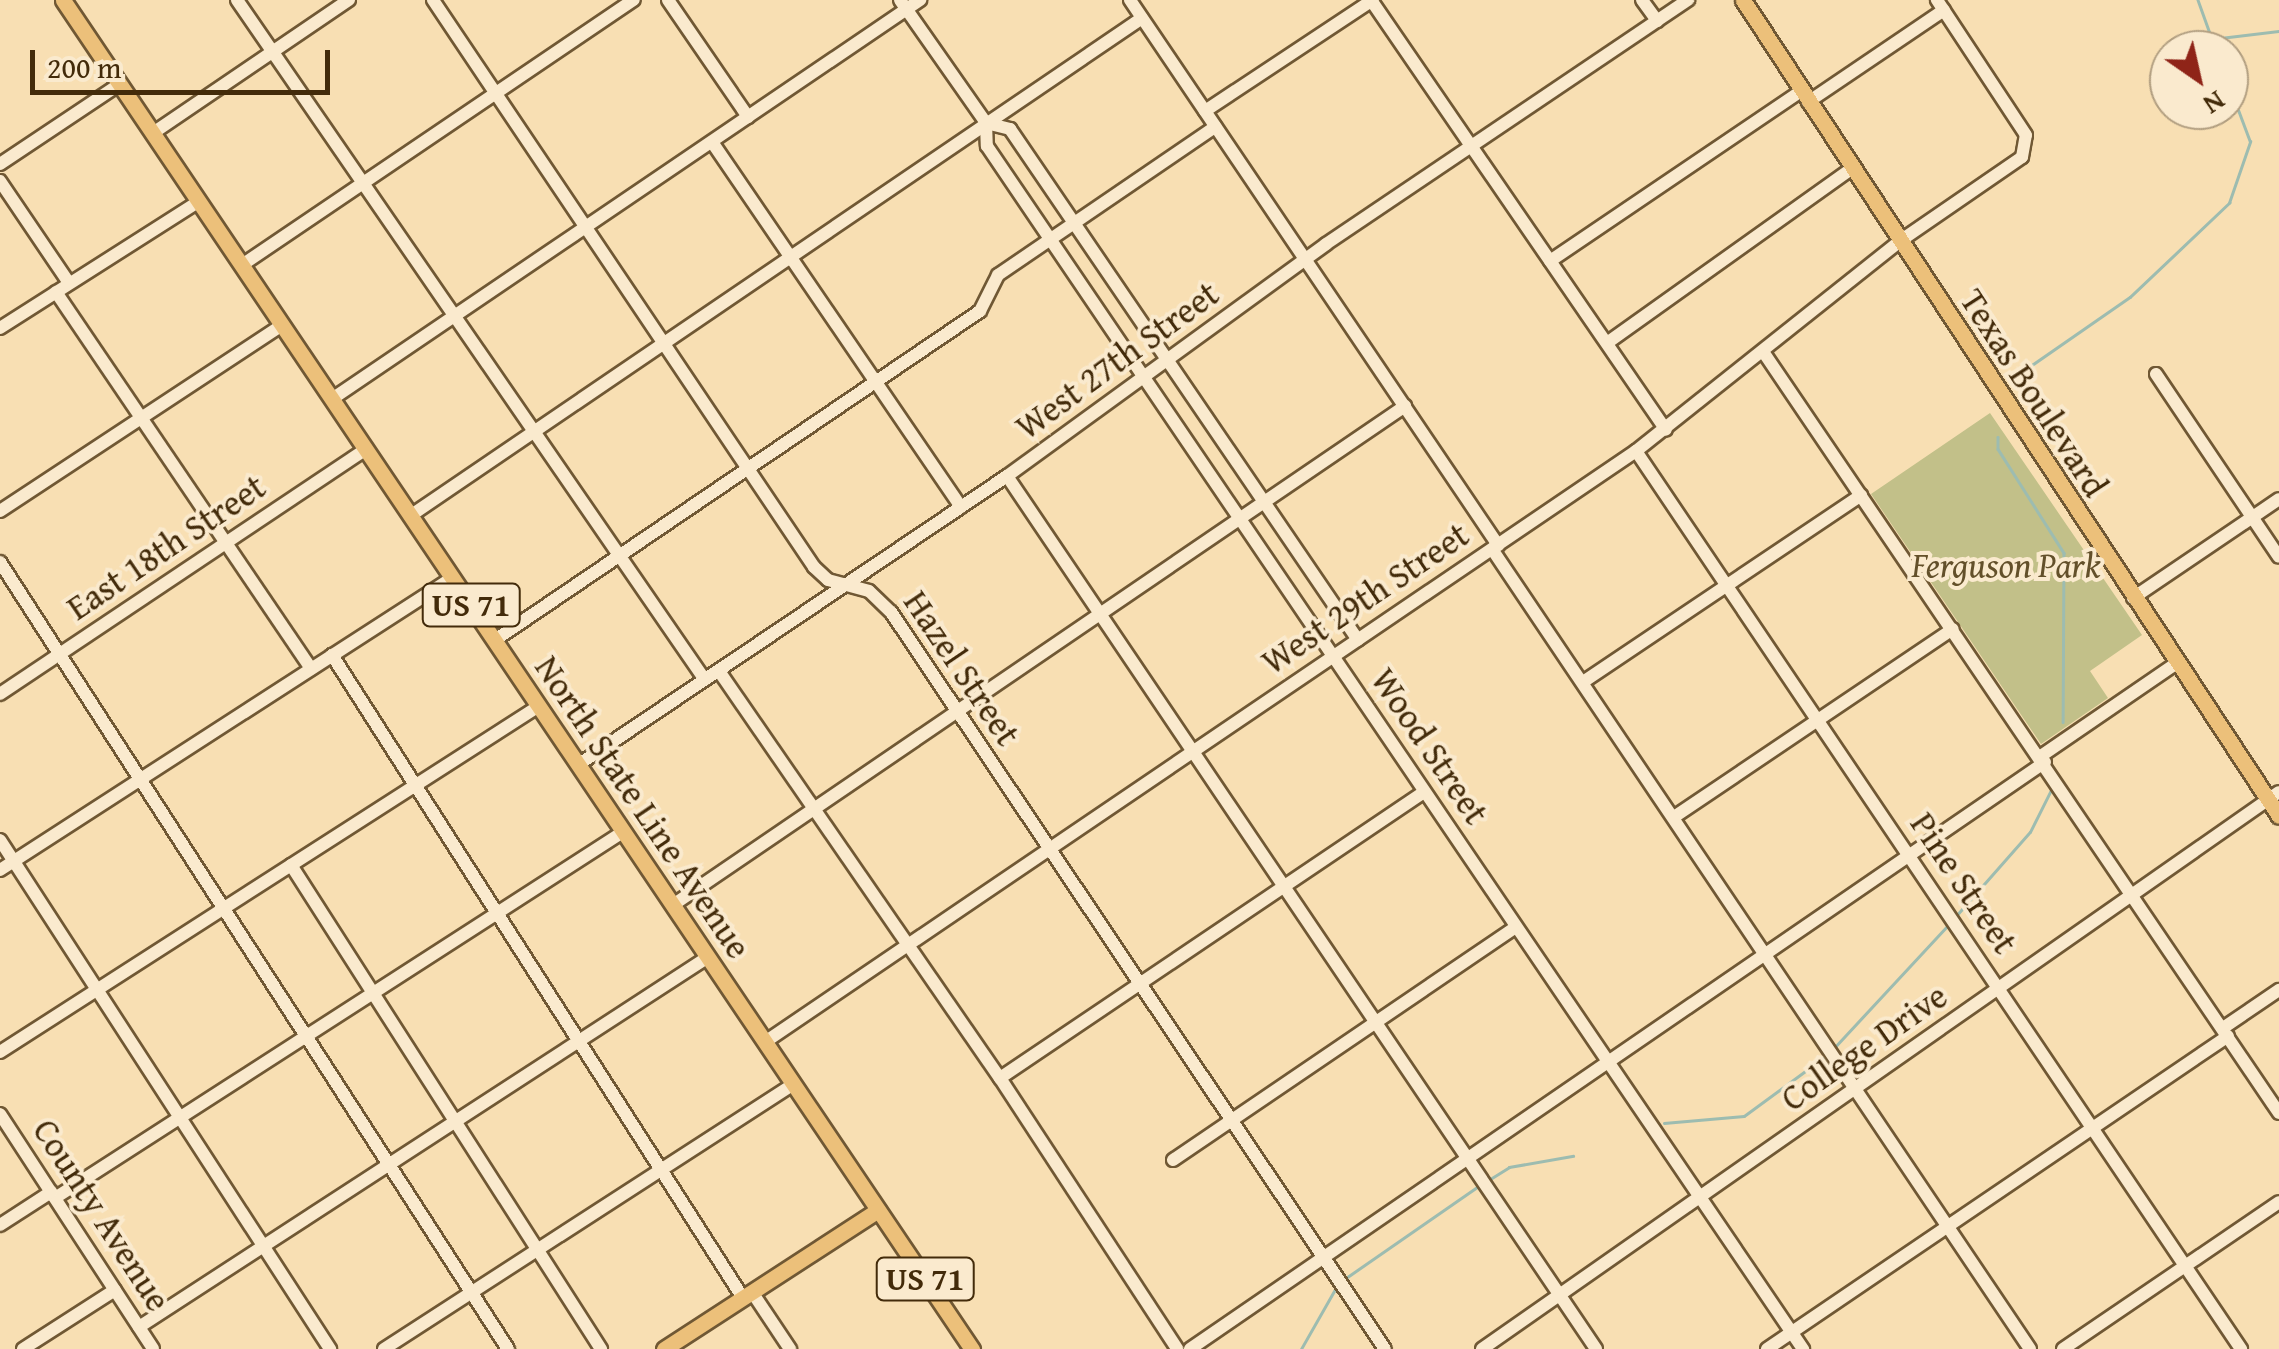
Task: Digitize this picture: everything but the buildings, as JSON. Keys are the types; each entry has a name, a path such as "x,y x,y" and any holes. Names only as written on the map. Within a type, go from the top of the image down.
{"main road":[{"name":"North State Line Avenue","path":"64,0 972,1349"},
{"name":"Texas Boulevard","path":"1743,0 2133,598 2274,796 2279,816"},
{"path":"664,1349 878,1210"}],"street":[{"path":"238,0 452,317 705,680"},
{"path":"153,133 350,0"},
{"name":"Hazel Street","path":"433,0 814,567 869,591 891,612 1385,1349"},
{"path":"242,265 634,0"},
{"path":"668,0 748,117"},
{"path":"332,398 712,142 904,4 920,0"},
{"path":"1130,0 1404,406 1582,682 1951,1224 2030,1349"},
{"path":"1205,111 1372,0 1666,430"},
{"path":"1642,0 1656,21"},
{"name":"West 27th Street","path":"578,765 1006,476 1306,262 1688,0"},
{"name":"Wood Street","path":"904,4 986,123 987,146 1606,1064 1803,1349"},
{"path":"1550,261 1940,5"},
{"name":"West 29th Street","path":"765,1042 1666,430 1900,241 2022,157 2029,142 1940,5"},
{"path":"410,516 1142,18"},
{"path":"0,164 120,84"},
{"name":"Wood Street","path":"986,123 1010,129 1358,640"},
{"path":"495,640 980,311 998,276 1215,127"},
{"path":"712,142 961,506"},
{"path":"1607,343 1851,170"},
{"path":"0,180 69,284"},
{"path":"0,328 199,201"},
{"path":"56,292 311,669"},
{"path":"0,512 282,324"},
{"path":"1764,353 2043,759 2279,1113"},
{"path":"2156,374 2279,558"},
{"path":"673,905 1101,617 1404,406"},
{"name":"East 18th Street","path":"0,694 366,449"},
{"name":"Pine Street","path":"1636,451 2241,1349"},
{"path":"1006,476 1596,1349"},
{"path":"1582,682 1860,495"},
{"path":"2133,598 2279,499"},
{"path":"0,562 508,1349"},
{"path":"0,870 452,578"},
{"path":"1674,818 1953,629"},
{"path":"332,655 661,1170 747,1295 790,1349"},
{"path":"1190,1349 1910,855 2177,663"},
{"path":"719,671 1000,1078 1177,1349"},
{"path":"0,1052 538,706"},
{"path":"1000,1078 1424,792"},
{"name":"College Drive","path":"1482,1349 2274,796"},
{"path":"0,1225 180,1117 623,832"},
{"path":"0,840 330,1349"},
{"path":"291,865 601,1349"},
{"path":"1173,1160 1515,928"},
{"path":"139,1328 708,958"},
{"path":"1767,1349 2094,1128 2279,990"},
{"path":"384,1349 793,1084"},
{"name":"County Avenue","path":"0,1114 5,1133 53,1195 153,1349"},
{"path":"2063,1349 2279,1202"},
{"path":"22,1349 115,1290"}],"green space":[{"name":"Ferguson Park","path":"1990,413 2142,635 2090,671 2108,698 2041,744 1871,494"}],"waterway":[{"path":"2198,0 2209,30"},
{"path":"2249,35 2279,31"},
{"path":"2013,378 2130,297 2229,203 2250,142 2246,130"},
{"path":"1998,437 1998,449 2064,553 2063,722"},
{"path":"1955,917 2030,832 2051,790"},
{"path":"1833,1049 1950,923"},
{"path":"1664,1123 1744,1116 1827,1055"},
{"path":"1487,1181 1509,1167 1573,1156"},
{"path":"1343,1280 1480,1185"},
{"path":"1301,1349 1337,1286"}]}
